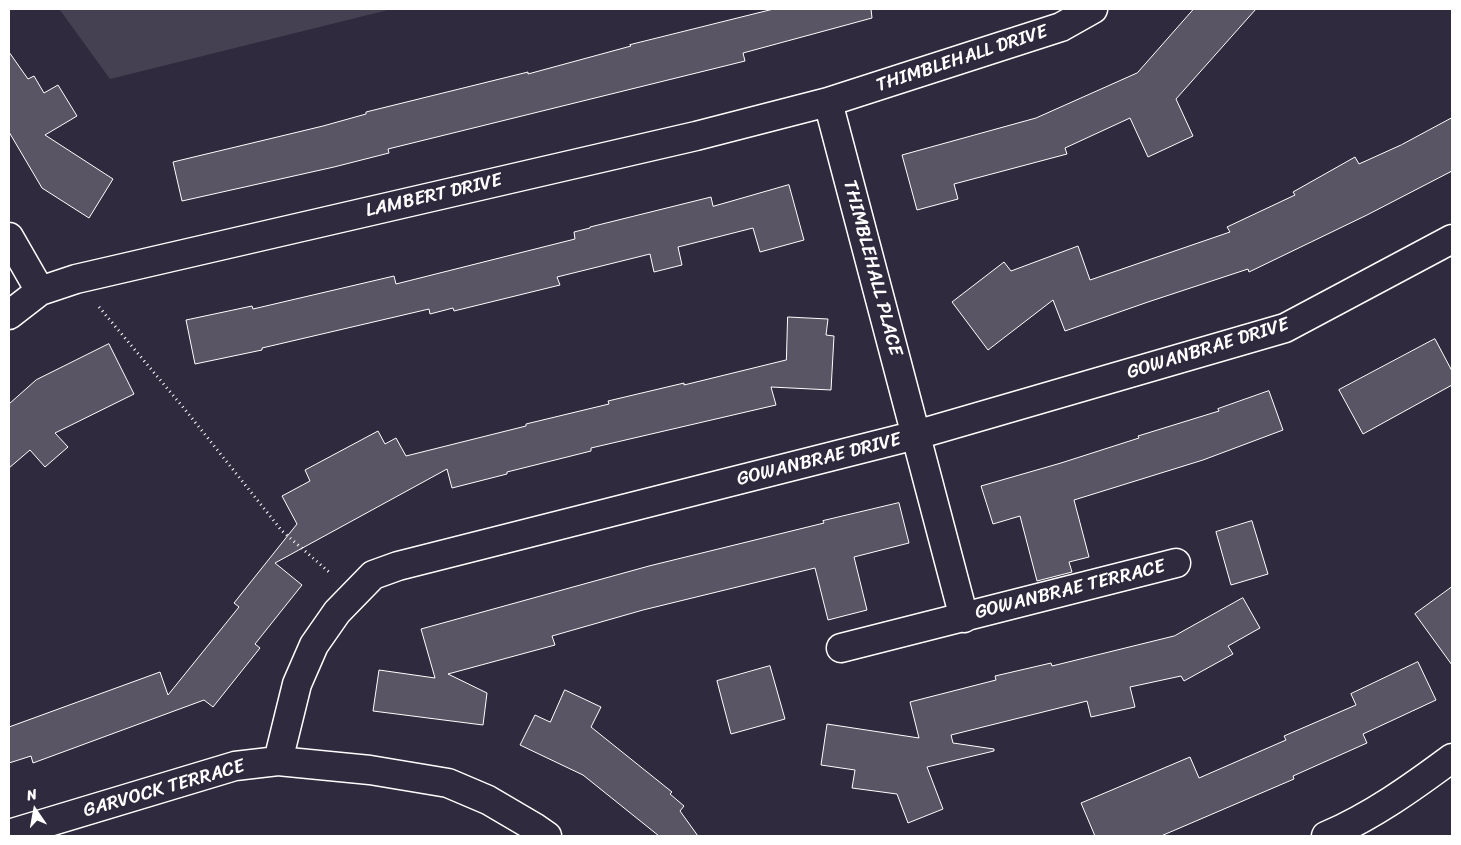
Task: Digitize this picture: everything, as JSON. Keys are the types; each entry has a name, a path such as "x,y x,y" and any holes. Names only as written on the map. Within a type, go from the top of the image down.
{"street":[{"name":"THIMBLEHALL DRIVE","path":"828,102 1061,27 1093,9"},
{"name":"LAMBERT DRIVE","path":"9,315 40,291 76,279 696,136 828,102"},
{"name":"THIMBLEHALL PLACE","path":"828,102 916,435"},
{"path":"9,238 40,291"},
{"name":"GOWANBRAE DRIVE","path":"278,761 297,684 314,646 337,612 373,575 398,566 916,435 1284,328 1452,239"},
{"name":"GOWANBRAE TERRACE","path":"916,435 964,618"},
{"name":"GOWANBRAE TERRACE","path":"841,648 1176,563"},
{"path":"1326,836 1343,829 1414,786 1452,758"},
{"name":"GARVOCK TERRACE","path":"9,834 235,766 278,761 370,770 448,783 488,800 547,836"}],"path":[{"path":"76,279 187,412 282,531 354,594"}],"shaded area":[{"path":"392,9 110,79 60,10"}],"building":[{"path":"774,9 871,9 872,18 743,53 745,61 388,149 389,153 334,167 182,201 173,162 323,126 366,114 366,112 528,72 528,74 630,45"},
{"path":"1194,9 1256,9 1176,99 1193,136 1148,157 1130,118 1065,148 1067,154 954,184 958,199 917,210 902,155 1036,118 1137,73"},
{"path":"9,52 28,79 34,76 44,93 58,85 77,116 45,135 113,179 89,218 42,188 9,132"},
{"path":"1452,118 1452,171 1367,215 1249,272 1248,269 1065,331 1053,300 988,350 952,302 1004,262 1011,271 1078,246 1090,280 1230,232 1227,227 1295,195 1293,192 1355,157 1359,164 1401,145"},
{"path":"789,185 804,240 760,252 753,228 678,247 682,265 654,272 650,254 557,277 560,285 454,311 453,308 430,314 429,309 262,348 262,350 195,364 186,320 252,306 253,309 394,276 396,284 575,239 574,232 590,227 711,197 713,206"},
{"path":"788,317 828,319 826,335 834,336 831,390 771,387 776,405 591,448 591,451 452,488 447,469 275,563 302,585 255,644 260,648 213,707 204,700 33,763 31,756 9,763 9,727 160,672 168,695 239,607 234,603 297,524 282,496 310,481 305,470 378,431 385,444 396,438 406,456 609,404 608,401 786,360"},
{"path":"1435,339 1452,371 1452,385 1363,434 1339,390"},
{"path":"109,344 134,394 55,433 68,447 45,467 30,450 9,468 9,404 36,380"},
{"path":"1269,391 1283,430 1203,460 1074,500 1089,557 1069,562 1072,572 1037,581 1020,516 993,524 981,486 1139,438 1138,436 1219,411 1218,409"},
{"path":"899,503 909,543 854,557 867,610 828,620 815,568 643,610 552,636 555,645 448,674 487,693 483,725 373,711 379,670 435,678 421,629 649,566"},
{"path":"1252,521 1268,574 1231,585 1216,532"},
{"path":"1452,587 1452,665 1415,614"},
{"path":"1243,598 1260,628 1228,646 1233,654 1184,681 1181,676 1130,687 1135,707 1091,717 1087,701 951,735 953,743 994,749 994,751 927,767 943,809 908,823 897,794 852,788 855,770 821,765 827,724 919,738 910,702 996,680 995,676 1051,663 1052,666 1174,636"},
{"path":"1418,662 1436,700 1363,734 1367,743 1293,776 1294,779 1161,836 1095,836 1081,803 1190,757 1199,778 1286,740 1284,736 1356,705 1351,694"},
{"path":"770,666 785,719 731,734 717,681"},
{"path":"565,690 601,707 591,727 672,792 670,794 684,806 680,811 698,836 659,836 583,775 520,745 535,715 550,722"}]}
